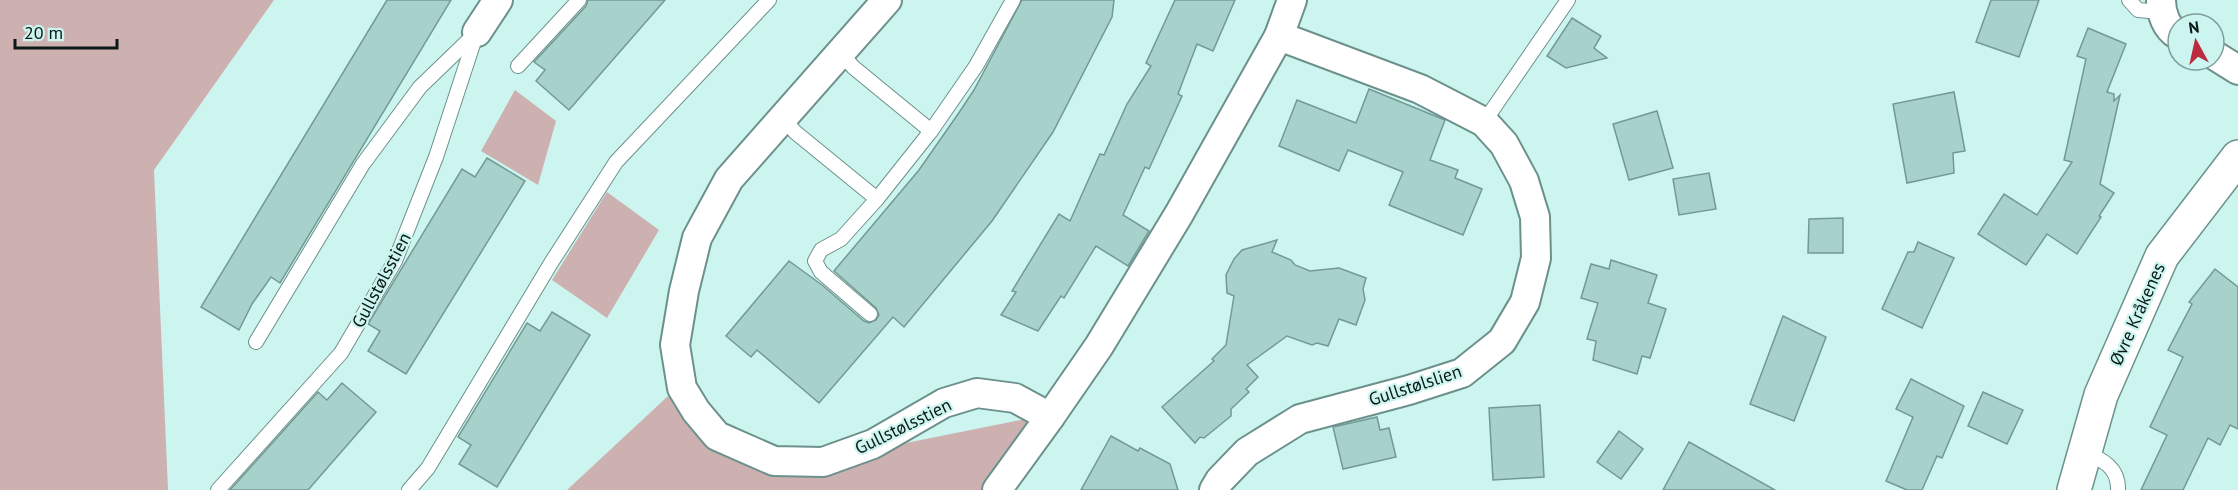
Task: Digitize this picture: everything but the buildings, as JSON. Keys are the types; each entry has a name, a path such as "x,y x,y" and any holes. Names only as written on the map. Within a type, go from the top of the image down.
{"main road":[{"name":"Øvre Kråkenes","path":"2074,490 2101,394 2162,256 2238,157"}],"street":[{"name":"Gullstølsstien","path":"477,32 498,0"},
{"name":"Gullstølsstien","path":"887,0 729,179 697,238 684,291 675,345 682,388 696,411 717,436 774,461 823,462 873,444 944,403 977,393 1015,398 1050,417"},
{"path":"997,490 1099,346 1179,214 1279,36 1292,0"},
{"name":"Gullstølslien","path":"1222,487 1247,452 1299,419 1409,390 1462,373 1502,341 1525,302 1536,258 1535,217 1524,181 1504,144 1484,122 1420,89 1279,36"}],"lane":[{"path":"518,66 579,0"},
{"path":"409,490 428,468 551,263 616,162 770,0"},
{"path":"870,314 821,272 815,261 821,250 842,239 931,131 976,66 1013,0"},
{"path":"1484,122 1568,0"},
{"path":"2129,0 2138,10 2161,6"},
{"name":"Gullstølsstien","path":"256,342 363,164 420,87 477,32"},
{"name":"Gullstølsstien","path":"218,490 341,353 395,261 439,146 477,32"},
{"path":"840,52 853,67 931,131"},
{"path":"783,117 795,132 878,198"},
{"path":"2085,452 2106,461 2118,480 2118,490"}],"shaded area":[{"path":"0,0 274,0 154,170 168,490 0,490"},
{"path":"515,90 556,121 538,185 481,151"},
{"path":"607,192 659,230 607,318 552,280"},
{"path":"668,396 801,464 1046,415 985,490 567,490"}]}
